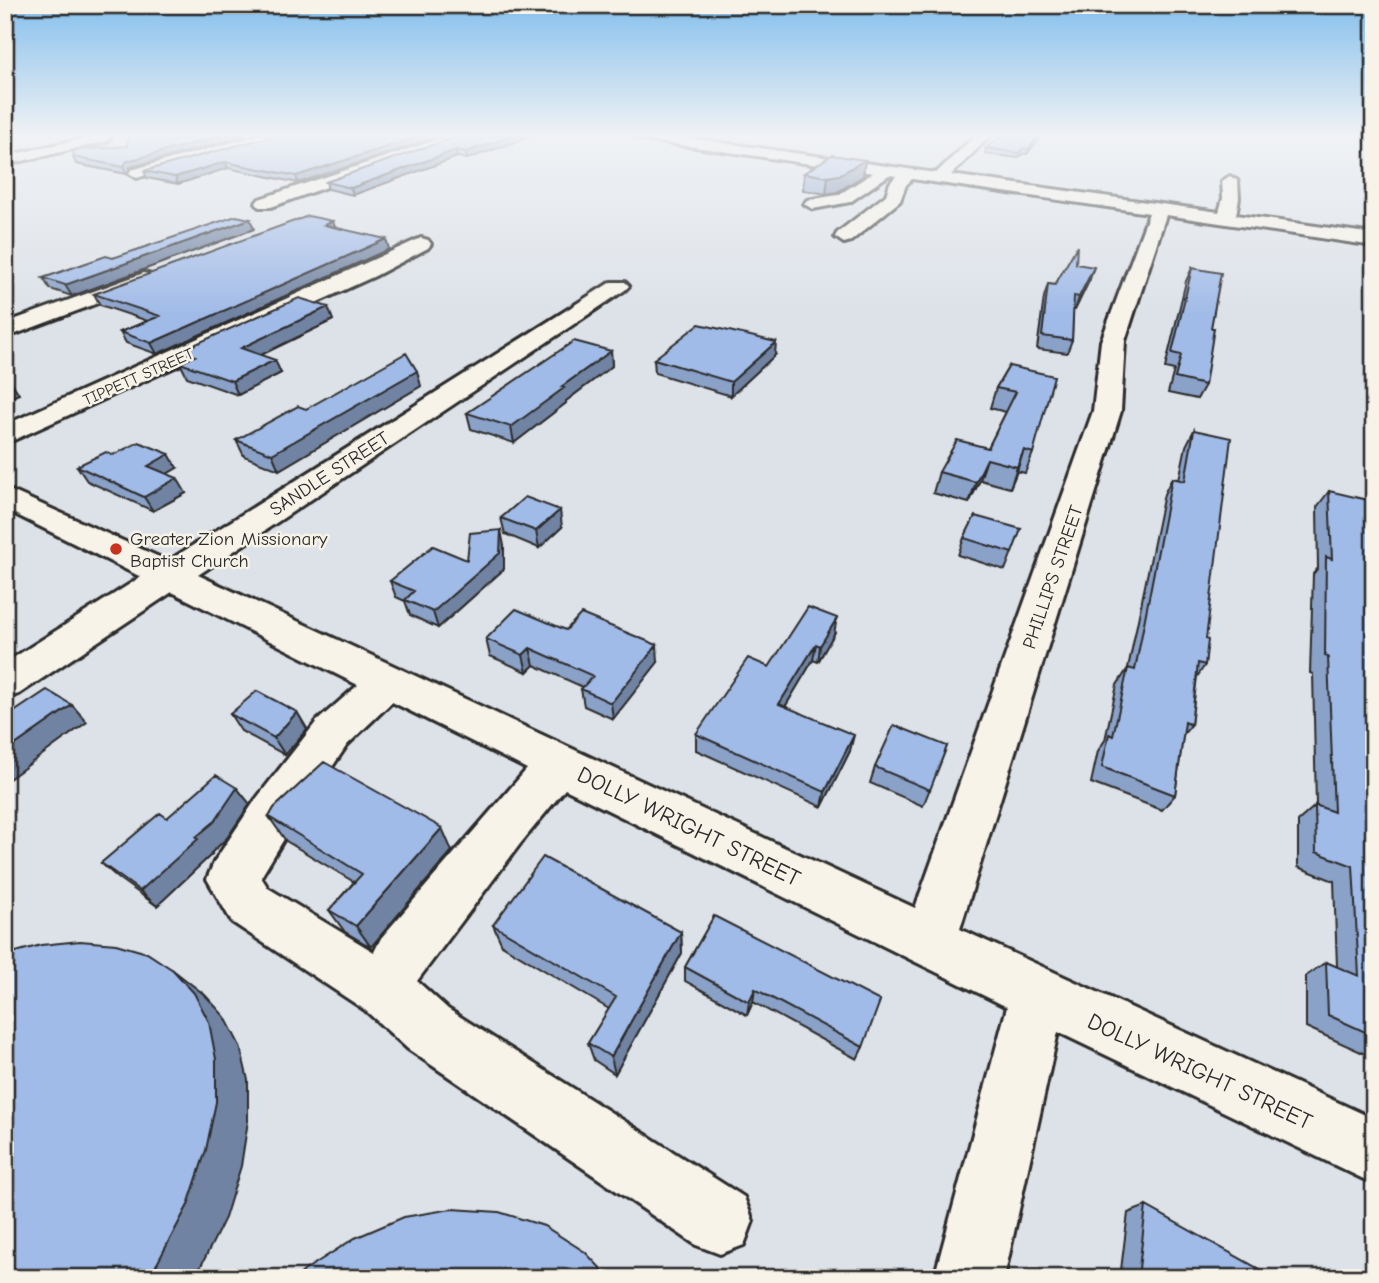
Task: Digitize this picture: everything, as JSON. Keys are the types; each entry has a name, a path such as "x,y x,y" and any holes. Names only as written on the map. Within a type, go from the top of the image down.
{"street":[{"path":"265,203 289,195"},
{"path":"813,204 841,202 854,195"},
{"path":"844,237 895,195"},
{"path":"1062,195 1374,240"},
{"path":"1226,219 1231,195"},
{"name":"PHILLIPS STREET","path":"929,942 1107,411 1114,341 1159,209"},
{"name":"TIPPETT STREET","path":"5,436 368,272 421,244"},
{"path":"5,331 160,272"},
{"name":"SANDLE STREET","path":"5,683 618,286"},
{"name":"DOLLY WRIGHT STREET","path":"5,497 929,942 1374,1152"},
{"path":"388,682 332,733 273,814 232,879 250,905 385,990 428,1029 720,1221"},
{"path":"385,990 400,957 559,764"},
{"path":"969,1278 1038,994"}],"building":[{"path":"236,216 250,219 65,285 43,278 106,256 113,258"},
{"path":"308,216 333,221 324,225 386,239 151,343 120,332 160,316 94,294"},
{"path":"1077,246 1076,264 1094,267 1079,297 1074,296 1072,340 1042,336 1048,284 1055,285"},
{"path":"1192,268 1221,273 1211,328 1214,328 1205,385 1175,378 1181,355 1172,353"},
{"path":"299,298 328,307 241,348 275,360 232,381 180,363 195,356 180,351"},
{"path":"699,324 776,342 731,382 654,359"},
{"path":"574,341 611,351 511,427 467,413"},
{"path":"406,353 417,371 272,454 236,440 298,406 306,409"},
{"path":"1009,366 1054,376 1033,453 1024,450 1017,467 987,459 976,482 939,472 957,440 988,448 1016,392 996,388"},
{"path":"1194,430 1231,438 1205,665 1198,663 1191,725 1185,722 1175,795 1102,767 1109,734 1113,736 1128,668 1135,670 1172,478 1185,481"},
{"path":"139,442 169,454 148,466 177,478 144,497 77,466 106,452 113,455"},
{"path":"1329,491 1372,501 1374,522 1374,1036 1328,1015 1326,962 1359,976 1353,866 1316,852 1315,805 1334,812 1328,657 1325,656 1326,557 1332,559"},
{"path":"525,497 560,510 536,531 501,518"},
{"path":"975,516 1021,529 1012,553 964,538"},
{"path":"501,530 500,553 433,612 405,600 414,591 390,581 433,546 467,560 470,533"},
{"path":"808,607 837,618 820,646 816,644 779,704 854,735 825,792 696,734 748,658 769,667"},
{"path":"516,609 566,630 581,614 657,645 611,703 581,689 593,676 530,648 523,655 486,639"},
{"path":"47,690 72,705 5,752 5,718"},
{"path":"257,691 297,712 274,738 230,714"},
{"path":"894,725 947,746 930,790 875,767"},
{"path":"324,762 442,828 356,926 329,910 362,874 269,817 274,808"},
{"path":"216,775 237,788 214,822 196,837 198,839 140,891 101,863 160,813 167,818"},
{"path":"543,857 681,932 611,1057 588,1043 616,997 493,925"},
{"path":"714,916 880,1001 863,1047 755,989 749,1002 685,967"},
{"path":"80,941 116,944 147,953 173,970 194,993 209,1022 216,1059 216,1102 206,1150 188,1205 148,1278 5,1278 5,955 41,945"},
{"path":"1146,1206 1275,1278 1138,1278"},
{"path":"452,1209 499,1212 544,1226 585,1252 610,1278 296,1278 355,1238 404,1217"}],"place":[{"name":"Greater Zion Missionary Baptist Church","path":"116,549"}]}
